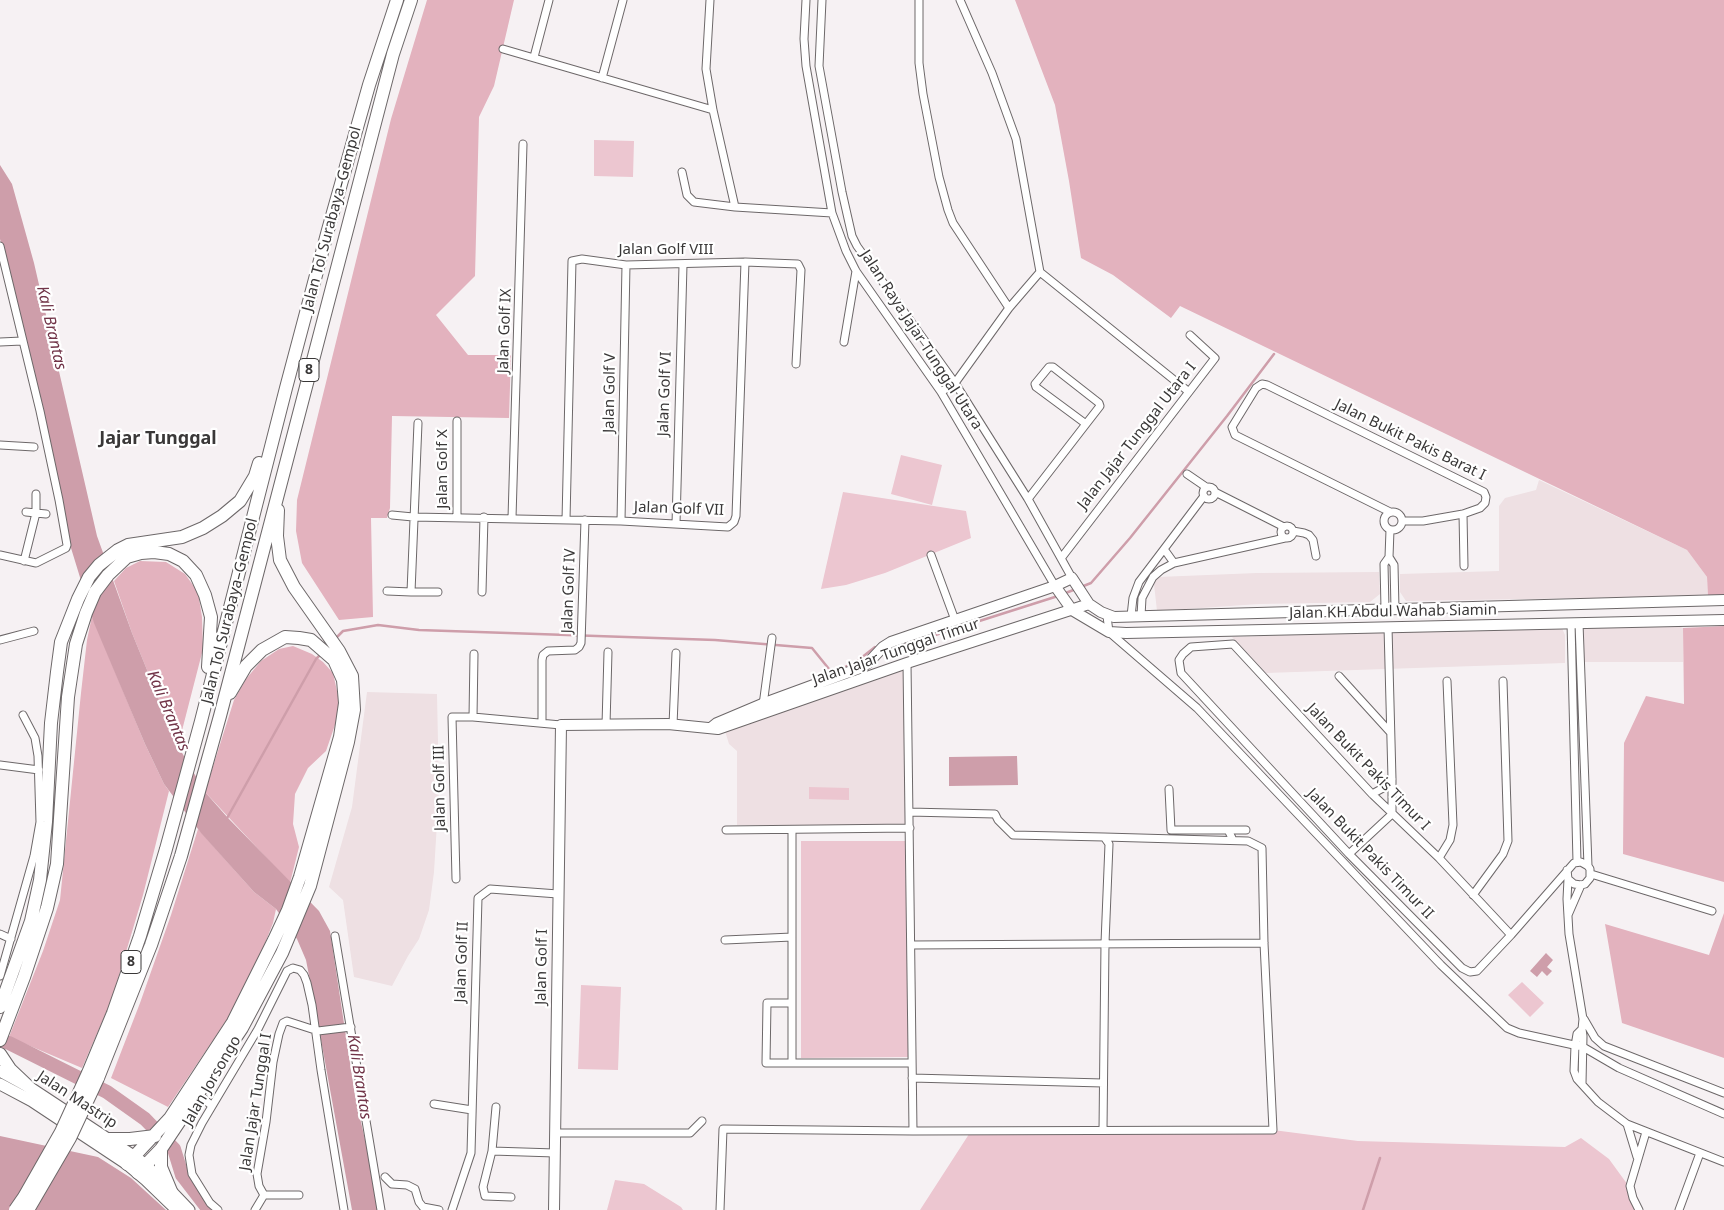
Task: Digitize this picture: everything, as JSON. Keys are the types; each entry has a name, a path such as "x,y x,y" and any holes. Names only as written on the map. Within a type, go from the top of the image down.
{"highway":[{"name":"Jalan Tol Surabaya–Gempol","path":"28,1210 70,1138 140,936 197,738 286,388 362,113 397,0"},
{"name":"Jalan Tol Surabaya–Gempol","path":"15,1210 93,1075 151,945 181,856 220,716 296,419 393,54 412,0"},
{"path":"1,1038 13,973 47,908 57,864 68,697 76,644 95,592 128,545 182,536 203,528 222,516 240,501 255,476 286,388"},
{"path":"194,1090 242,1028 282,953 310,886 348,742 354,710 352,676 294,587 280,560 277,536 279,496 296,419"},
{"path":"0,1007 31,921 40,880 46,822 51,724 61,642 78,599 89,577 99,565 122,553 147,552 169,554 183,561 196,575 205,595 210,617 210,653 201,722"},
{"path":"220,716 246,666 262,650 285,637 310,640 317,646 337,655"},
{"path":"142,1169 194,1090 233,1022 288,910 300,877 344,719 346,703 337,655"},
{"path":"0,1054 10,1069 29,1087"},
{"path":"109,1139 159,1141"},
{"path":"131,1160 159,1141"},
{"path":"159,1141 161,1167 171,1192"}],"main road":[{"name":"Jalan Jajar Tunggal Timur","path":"561,725 673,725 718,729 868,664 883,647 891,642 1056,588 1073,580"},
{"name":"Jalan Raya Jajar Tunggal Utara","path":"1073,580 1088,602"},
{"name":"Jalan Raya Jajar Tunggal Utara","path":"1056,588 1071,609"},
{"name":"Jalan KH Abdul Wahab Siamin","path":"1107,616 1724,600"},
{"name":"Jalan Jajar Tunggal Timur","path":"763,709 1088,602"},
{"path":"1088,602 1107,616"},
{"path":"1594,604 1595,622"},
{"name":"Jalan KH Abdul Wahab Siamin","path":"1071,609 1109,632 1136,633 1724,620"},
{"path":"1342,610 1338,619 1342,627"},
{"path":"1318,611 1322,619 1318,628"},
{"name":"Jalan Golf I","path":"554,1210 561,725"},
{"name":"Jalan Mastrip","path":"0,1071 29,1087 109,1139 131,1160"},
{"name":"Jalan Mastrip","path":"0,1084 131,1160"},
{"path":"131,1160 171,1192 189,1210"},
{"path":"142,1169 177,1210"}],"street":[{"path":"534,57 549,0"},
{"path":"602,78 623,0"},
{"path":"710,0 706,69 712,110 735,207"},
{"name":"Jalan Raya Jajar Tunggal Utara","path":"806,0 804,39 806,66 832,213 839,235 856,271 941,392 1056,588"},
{"name":"Jalan Raya Jajar Tunggal Utara","path":"822,0 818,66 852,236 857,246 955,383 1028,500 1062,557 1073,580"},
{"path":"920,0 919,56 923,94 939,177 948,210 953,223 1009,308"},
{"path":"960,0 992,73 1016,139 1040,272 1189,392"},
{"path":"503,49 712,110"},
{"path":"806,66 818,66"},
{"name":"Jalan Golf IX","path":"512,518 523,144"},
{"path":"682,172 685,190 691,200 699,203 832,213"},
{"path":"0,248 40,411 67,545 66,548 38,562 0,556"},
{"name":"Jalan Golf VIII","path":"566,520 571,264 574,260 582,259 626,265 745,262 798,264 801,270 796,364"},
{"name":"Jalan Golf VII","path":"392,515 728,526 734,522 736,516 745,262"},
{"name":"Jalan Golf V","path":"621,521 626,265"},
{"name":"Jalan Golf VI","path":"676,524 683,265"},
{"path":"844,342 856,271"},
{"path":"941,392 955,383 1009,308 1040,272"},
{"name":"Jalan Jajar Tunggal Utara I","path":"1062,557 1215,358 1190,335"},
{"path":"0,342 22,341"},
{"path":"1028,500 1100,406 1099,403 1053,368 1049,367 1035,384 1036,387 1086,424"},
{"name":"Jalan Bukit Pakis Barat I","path":"1390,512 1235,435 1232,427 1256,388 1262,384 1267,385 1484,492 1486,498 1485,503 1480,508 1463,514 1423,522 1402,521"},
{"name":"Jalan Golf X","path":"457,421 457,517"},
{"path":"411,592 418,423"},
{"path":"0,445 34,447"},
{"path":"1187,474 1206,487 1213,488 1215,492 1284,526 1291,527 1293,531 1304,532 1309,535 1313,540 1316,556"},
{"path":"1136,616 1133,598 1139,582 1204,496 1203,491 1206,487"},
{"path":"1204,496 1209,499 1214,497 1215,492"},
{"path":"24,561 36,513 36,494"},
{"path":"26,512 46,514"},
{"path":"1390,512 1396,512 1401,516 1402,521 1398,529 1390,530 1385,526 1383,521 1385,515 1390,512"},
{"path":"1463,514 1464,566"},
{"path":"482,592 484,518"},
{"name":"Jalan Golf IV","path":"542,722 543,655 548,651 575,650 581,643 585,520"},
{"path":"1284,526 1281,533 1284,538"},
{"path":"1390,530 1389,557 1384,564 1390,609"},
{"path":"1136,616 1150,582 1161,570 1174,563 1290,538 1293,531"},
{"path":"1164,549 1174,563"},
{"path":"931,555 955,620"},
{"path":"387,591 438,592"},
{"path":"1107,616 1109,632 1197,708 1441,965 1507,1028 1519,1034 1583,1047 1619,1068 1724,1114"},
{"path":"1567,918 1581,885 1588,881 1591,874 1588,866 1581,672 1575,623"},
{"path":"1575,623 1572,672 1577,862"},
{"path":"1349,854 1392,814 1388,627"},
{"path":"0,640 34,631"},
{"path":"763,709 772,638"},
{"name":"Jalan Bukit Pakis Timur I","path":"1195,647 1233,644 1372,794 1439,858 1511,935"},
{"name":"Jalan Bukit Pakis Timur II","path":"1195,647 1188,649 1179,660 1180,673 1349,854 1462,968 1470,972 1477,971 1567,870"},
{"path":"606,725 608,652"},
{"path":"473,717 474,654"},
{"path":"673,725 676,654"},
{"path":"906,663 910,828 913,1130"},
{"path":"1572,672 1581,672"},
{"path":"1339,676 1390,732"},
{"path":"1473,895 1504,854 1508,841 1503,680"},
{"path":"1439,858 1450,840 1453,825 1447,681"},
{"path":"1573,700 1582,700"},
{"path":"0,976 13,973 11,939 34,856 40,822 39,770 35,738 23,715"},
{"name":"Jalan Golf III","path":"456,879 452,717 542,722 561,725"},
{"path":"0,765 39,770"},
{"path":"1372,794 1386,787 1392,779"},
{"path":"1169,790 1171,830 1246,830"},
{"path":"720,1210 723,1128 1273,1130 1264,943 1262,848 1248,841 1233,840 1013,834 998,820 996,814 909,812"},
{"path":"726,830 910,828"},
{"path":"792,830 792,1063"},
{"path":"1228,830 1233,840"},
{"path":"1102,1130 1105,944 1110,844 1104,836"},
{"path":"1582,1084 1583,1019 1567,918 1567,870 1577,862 1585,863 1588,866"},
{"path":"1591,874 1712,911"},
{"path":"1568,879 1574,884 1581,885"},
{"name":"Jalan Golf II","path":"451,1209 471,1153 478,898 490,889 558,894"},
{"path":"0,934 11,939"},
{"path":"335,936 381,1210"},
{"path":"725,940 792,937"},
{"path":"911,945 1264,943"},
{"name":"Jalan Jorsongo","path":"218,1210 195,1181 190,1168 191,1145 258,1029 286,971 293,968 300,970 308,983 316,1031"},
{"path":"792,1003 767,1003 766,1063 912,1063"},
{"path":"1583,1019 1595,1038 1604,1046 1724,1093"},
{"name":"Jalan Jajar Tunggal I","path":"264,1195 259,1186 257,1174 266,1122 272,1062 283,1023 286,1021 316,1031 349,1027"},
{"path":"1582,1029 1578,1034 1575,1046 1574,1071 1577,1079 1598,1102 1627,1124 1724,1162"},
{"path":"316,1031 344,1210"},
{"path":"912,1078 1103,1083"},
{"path":"194,1090 212,1106"},
{"path":"434,1104 472,1110"},
{"path":"496,1107 492,1151 484,1187 485,1196 511,1197"},
{"path":"555,1133 690,1133 702,1121"},
{"path":"1627,1124 1638,1158"},
{"path":"1639,1210 1630,1186 1646,1132"},
{"path":"492,1151 554,1153"},
{"path":"1679,1210 1700,1153"},
{"path":"385,1177 392,1184 415,1189 419,1202 423,1207 439,1210"},
{"path":"255,1210 264,1195 299,1195"}],"shaded area":[{"path":"427,0 514,0 494,86 479,117 475,276 436,315 468,355 511,355 509,418 392,416 390,508 387,518 371,518 373,617 339,620 302,563 296,531 297,500 391,119"},
{"path":"1015,0 1724,0 1724,595 1708,596 1707,577 1687,550 1180,306 1171,318 1113,275 1081,258 1055,105"},
{"path":"594,140 634,141 633,177 594,176"},
{"path":"0,165 12,184 34,263 97,536 132,633 178,746 205,792 319,911 330,931 355,1096 371,1166 378,1210 352,1210 306,960 297,939 276,909 254,892 201,833 164,784 94,623 71,548 42,408 0,239"},
{"path":"901,455 942,465 932,505 891,494"},
{"path":"1539,480 1687,550 1707,577 1708,596 1406,601 1400,592 1400,574 1499,571 1499,506 1505,498 1536,490"},
{"path":"843,492 966,511 971,538 885,573 846,585 821,589"},
{"path":"140,561 166,562 185,574 198,592 202,617 203,649 178,746 132,633 114,581 126,568"},
{"path":"1379,572 1380,594 1370,602 1259,604 1157,611 1154,584 1158,577 1257,573"},
{"path":"92,616 145,744 169,791 143,895 112,999 82,1068 9,1037 43,951 60,900 81,693 87,640"},
{"path":"1673,624 1683,628 1683,662 1583,662 1582,630 1591,625"},
{"path":"1561,626 1565,635 1565,663 1266,673 1232,637"},
{"path":"1724,626 1724,882 1623,854 1624,743 1646,696 1684,704 1683,628"},
{"path":"293,646 312,654 333,673 339,700 336,722 326,751 308,768 295,794 293,824 299,847 290,883 205,792 234,700 246,679 261,661 279,649"},
{"path":"907,668 912,826 737,825 737,751 729,744 725,731"},
{"path":"367,692 437,694 439,790 434,872 429,910 419,939 392,986 354,977 343,900 329,887 352,807"},
{"path":"1017,756 1018,785 949,786 949,757"},
{"path":"809,787 849,788 849,800 809,799"},
{"path":"198,829 254,892 276,909 273,923 258,961 234,1009 168,1107 111,1078 171,915"},
{"path":"801,841 905,841 909,1057 801,1058"},
{"path":"1724,913 1724,1058 1622,1023 1605,924 1709,955"},
{"path":"1546,953 1553,960 1547,967 1552,971 1547,976 1542,971 1537,977 1530,971"},
{"path":"1522,982 1544,1003 1530,1017 1508,995"},
{"path":"581,985 621,987 618,1070 578,1069"},
{"path":"1273,1130 1358,1141 1565,1147 1581,1138 1609,1159 1633,1192 1640,1210 920,1210 971,1131"},
{"path":"0,1136 98,1157 131,1178 166,1210 0,1210"},
{"path":"615,1180 644,1184 683,1210 607,1210"}],"waterway":[{"path":"1081,587 1091,583 1130,538 1274,354"},
{"path":"1063,594 1076,589"},
{"path":"885,651 1058,596"},
{"path":"335,639 343,631 378,625 419,630 715,640 812,648 829,669 839,670 856,662 875,647 877,648"},
{"path":"226,820 316,659 321,654"},
{"path":"0,1041 9,1043 107,1092 145,1119 174,1149 182,1175 209,1210"},
{"path":"1363,1210 1380,1158"}],"district":[{"name":"Jajar Tunggal","path":"158,439"}],"water label":[{"name":"Kali Brantas","path":"51,328"},
{"name":"Kali Brantas","path":"168,711"},
{"name":"Kali Brantas","path":"359,1077"}]}
